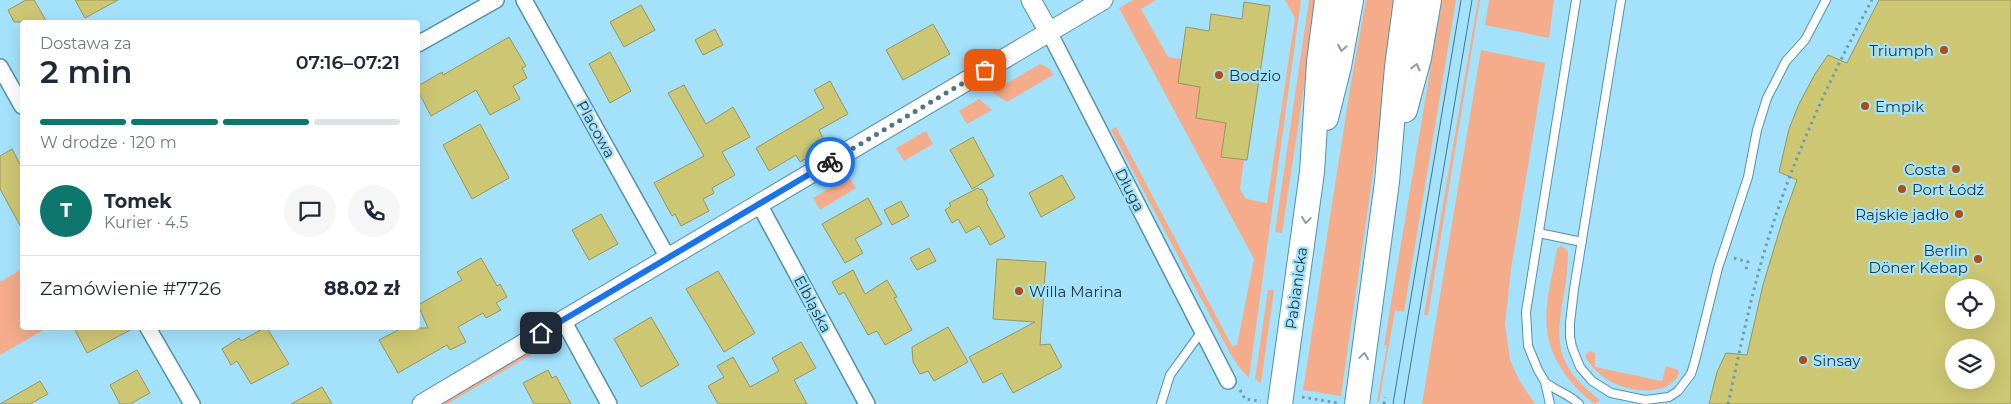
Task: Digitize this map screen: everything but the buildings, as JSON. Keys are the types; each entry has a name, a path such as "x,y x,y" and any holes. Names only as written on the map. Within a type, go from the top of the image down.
{"main road":[{"path":"1312,172 1318,62 1327,0"},
{"path":"1312,172 1339,66 1351,0"},
{"path":"1357,404 1387,182 1406,0"},
{"path":"1387,182 1418,58 1429,0"},
{"name":"Pabianicka","path":"1280,401 1312,172"}],"street":[{"path":"420,43 496,0"},
{"name":"Placowa","path":"524,0 668,258"},
{"name":"Długa","path":"1031,0 1228,381"},
{"path":"422,404 1102,0"},
{"path":"0,67 20,102"},
{"name":"Elbląska","path":"759,204 867,404"},
{"path":"563,320 609,404"},
{"path":"149,330 192,404"}],"lane":[{"path":"1550,404 1545,382 1533,359 1526,330 1526,312 1576,0"},
{"path":"1621,0 1570,323 1572,347 1580,367 1592,381 1601,388 1626,397 1645,400 1661,399 1678,391 1691,374 1718,268 1748,177 1757,130 1767,98 1786,61 1805,40 1826,0"},
{"path":"1539,233 1582,242"},
{"path":"1162,404 1170,375 1202,331"},
{"path":"1545,382 1579,404"}],"path":[{"path":"1728,404 1747,314 1764,254 1788,182 1814,119 1872,0"},
{"path":"1745,273 1748,262"},
{"path":"1228,381 1239,389 1245,399 1340,404"},
{"path":"1384,404 1385,397"}],"shaded area":[{"path":"1133,0 1156,0 1141,9 1168,57 1182,59 1178,83 1200,87 1196,118 1226,123 1221,156 1244,160 1240,189 1246,199 1267,203 1295,18 1285,0 1301,0 1249,378 1230,353 1111,130 1116,127 1232,346 1237,345 1254,259 1119,8"},
{"path":"1309,0 1317,0 1282,233 1275,232"},
{"path":"1366,0 1396,0 1341,396 1303,390 1350,89"},
{"path":"1442,0 1456,0 1404,312 1395,310 1379,402 1377,401 1387,346 1384,345"},
{"path":"1478,0 1480,0 1428,315 1424,315"},
{"path":"1489,0 1554,0 1549,38 1485,25"},
{"path":"1481,50 1545,63 1511,269 1505,324 1510,360 1519,380 1535,404 1422,404"},
{"path":"1040,64 1050,69 1053,75 1007,102 992,92"},
{"path":"979,99 992,110 967,124 959,111"},
{"path":"926,131 933,144 904,161 896,148"},
{"path":"849,177 856,188 820,210 813,198"},
{"path":"1560,246 1568,252 1567,275 1559,332 1561,349 1567,365 1580,382 1600,400 1595,404 1565,374 1555,358 1550,343 1546,313 1557,249"},
{"path":"20,270 20,330 44,330 0,355 0,282"},
{"path":"1268,290 1274,290 1261,383 1255,379"},
{"path":"546,342 548,345 447,404 441,404"},
{"path":"1589,351 1595,353 1595,367 1662,381 1666,366 1678,370 1679,373 1674,381 1658,389 1648,391 1627,388 1602,376 1585,357"}],"tram line":[{"path":"1393,404 1461,0"},
{"path":"1404,404 1472,0"}],"way so far":[{"path":"830,162 985,70"}],"place":[{"name":"Triumph","path":"1944,50"},
{"name":"Bodzio","path":"1219,75"},
{"name":"Empik","path":"1865,106"},
{"name":"Costa","path":"1956,169"},
{"name":"Port Łódź","path":"1902,189"},
{"name":"Rajskie jadło","path":"1959,214"},
{"name":"Berlin Döner Kebap","path":"1978,259"},
{"name":"Willa Marina","path":"1019,291"},
{"name":"Sinsay","path":"1803,360"}],"route":[{"path":"541,333 830,162"}]}
